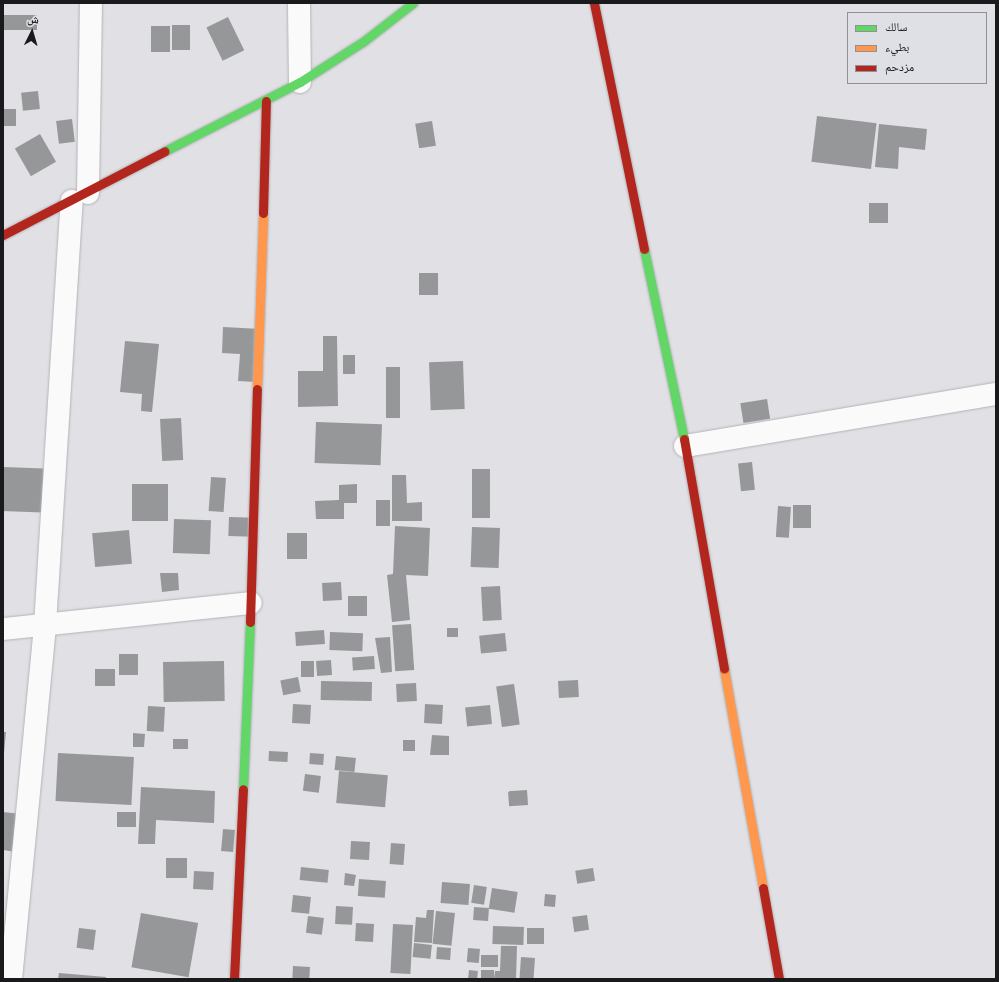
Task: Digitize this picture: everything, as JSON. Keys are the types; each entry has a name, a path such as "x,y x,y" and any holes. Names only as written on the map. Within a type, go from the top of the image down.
{"street":[{"path":"11,979 12,903 45,625 80,197 92,3"},
{"path":"299,3 300,82"},
{"path":"3,235 80,197 190,137 266,101 300,82 364,41 413,3"},
{"path":"594,3 685,446 779,979"},
{"path":"234,979 251,603 266,101"},
{"path":"685,446 996,394"},
{"path":"3,629 251,603"}],"building":[{"path":"3,15 37,15 37,30 3,30"},
{"path":"228,17 244,50 223,61 206,28"},
{"path":"172,25 190,25 190,50 172,50"},
{"path":"151,26 170,26 170,52 151,52"},
{"path":"38,91 40,109 23,111 21,93"},
{"path":"3,109 16,109 16,126 3,126"},
{"path":"817,116 877,123 871,169 811,162"},
{"path":"72,119 75,142 59,144 56,121"},
{"path":"432,121 436,146 419,148 415,124"},
{"path":"879,124 927,129 925,150 899,147 898,169 875,167"},
{"path":"40,134 56,162 31,176 15,148"},
{"path":"869,203 888,203 888,223 869,223"},
{"path":"419,273 438,273 438,295 419,295"},
{"path":"223,327 259,329 256,382 238,381 240,354 222,353"},
{"path":"323,336 337,336 338,406 298,407 298,371 323,371"},
{"path":"125,341 159,344 152,412 141,411 142,394 120,392"},
{"path":"343,355 355,355 355,374 343,374"},
{"path":"463,361 465,409 431,410 429,362"},
{"path":"386,367 400,367 400,418 386,418"},
{"path":"767,399 770,419 743,423 740,403"},
{"path":"181,418 183,460 162,461 160,419"},
{"path":"316,422 382,424 381,465 315,463"},
{"path":"752,462 755,490 741,491 738,463"},
{"path":"3,467 51,469 49,513 3,511"},
{"path":"472,469 490,469 490,518 472,518"},
{"path":"392,475 406,475 407,503 422,502 422,521 392,521"},
{"path":"211,477 226,478 224,512 209,511"},
{"path":"132,484 168,484 168,521 132,521"},
{"path":"357,484 357,503 344,503 344,519 316,519 315,501 339,500 339,485"},
{"path":"376,500 390,500 390,526 376,526"},
{"path":"793,505 811,505 811,528 793,528"},
{"path":"778,506 791,507 789,538 776,537"},
{"path":"229,517 254,518 253,537 228,536"},
{"path":"174,519 211,520 210,554 173,553"},
{"path":"395,526 430,528 428,576 406,575 410,620 392,622 387,575 393,574"},
{"path":"472,527 500,528 499,568 471,567"},
{"path":"129,530 132,564 95,567 92,533"},
{"path":"287,533 307,533 307,559 287,559"},
{"path":"160,573 178,573 179,590 162,592"},
{"path":"341,582 342,600 323,601 322,583"},
{"path":"500,586 502,620 483,621 481,587"},
{"path":"348,596 367,596 367,616 348,616"},
{"path":"411,624 414,670 395,671 392,625"},
{"path":"447,628 458,628 458,637 447,637"},
{"path":"324,630 325,644 296,646 295,632"},
{"path":"330,632 363,633 362,651 329,650"},
{"path":"505,633 507,651 481,654 479,636"},
{"path":"390,637 392,672 381,673 375,638"},
{"path":"119,654 138,654 138,675 119,675"},
{"path":"374,656 375,669 353,671 352,658"},
{"path":"331,660 332,675 317,676 316,661"},
{"path":"224,661 225,701 164,702 163,662"},
{"path":"301,661 314,661 314,677 301,677"},
{"path":"95,669 115,669 115,686 95,686"},
{"path":"298,677 301,692 283,695 280,680"},
{"path":"578,680 579,697 559,698 558,681"},
{"path":"321,681 372,682 372,701 321,700"},
{"path":"416,683 417,701 397,702 396,684"},
{"path":"514,684 520,725 502,727 496,687"},
{"path":"293,704 311,705 310,724 292,723"},
{"path":"425,704 443,705 442,724 424,723"},
{"path":"490,705 492,724 467,727 465,708"},
{"path":"148,706 165,707 164,732 147,731"},
{"path":"3,732 6,732 4,753 3,753"},
{"path":"133,733 145,734 144,747 133,747"},
{"path":"432,735 449,736 449,755 430,755"},
{"path":"173,739 188,739 188,749 173,749"},
{"path":"403,740 415,740 415,751 403,751"},
{"path":"269,751 288,752 287,762 268,761"},
{"path":"58,753 134,757 131,805 55,801"},
{"path":"310,753 324,754 323,765 309,764"},
{"path":"336,756 356,758 354,772 335,770"},
{"path":"339,771 388,775 385,807 336,803"},
{"path":"305,774 321,776 319,793 303,791"},
{"path":"141,787 215,791 214,823 156,820 155,844 138,844"},
{"path":"527,790 528,805 509,806 508,791"},
{"path":"3,812 21,814 16,852 3,850"},
{"path":"117,812 136,812 136,827 117,827"},
{"path":"223,829 235,830 233,852 221,851"},
{"path":"351,841 370,842 369,860 350,859"},
{"path":"391,843 405,844 404,865 390,864"},
{"path":"166,858 187,858 187,878 166,878"},
{"path":"301,867 329,870 327,883 300,880"},
{"path":"593,868 595,881 577,884 575,871"},
{"path":"194,871 214,872 213,890 193,889"},
{"path":"345,873 356,875 354,886 344,885"},
{"path":"359,879 386,881 385,898 358,896"},
{"path":"442,882 470,884 468,905 441,903"},
{"path":"474,885 487,887 484,905 471,903"},
{"path":"492,888 518,892 514,913 489,909"},
{"path":"545,894 556,895 555,907 544,906"},
{"path":"293,895 311,897 309,914 291,912"},
{"path":"336,906 353,907 352,925 335,924"},
{"path":"474,907 489,908 488,921 473,920"},
{"path":"427,910 434,910 432,943 414,942 416,917 426,918"},
{"path":"436,911 455,913 451,946 433,944"},
{"path":"141,913 198,923 189,977 131,967"},
{"path":"587,915 589,930 574,932 572,917"},
{"path":"308,916 324,918 322,935 306,933"},
{"path":"356,923 374,924 373,942 355,941"},
{"path":"393,924 413,925 410,974 390,973"},
{"path":"493,926 524,927 523,945 492,944"},
{"path":"79,928 96,930 93,950 77,948"},
{"path":"527,928 544,928 544,944 527,944"},
{"path":"414,943 432,945 430,959 413,957"},
{"path":"501,946 517,946 516,979 494,979 495,971 500,971"},
{"path":"437,947 451,948 450,960 436,959"},
{"path":"468,948 480,949 479,963 467,962"},
{"path":"481,955 498,955 498,967 481,967"},
{"path":"521,957 535,958 533,979 519,979"},
{"path":"293,966 310,967 309,979 292,979"},
{"path":"469,970 478,971 477,979 468,979"},
{"path":"481,970 494,970 494,979 481,979"},
{"path":"59,973 106,977 106,979 58,979"}],"traffic: fast":[{"path":"165,151 300,82 364,41 413,3"},
{"path":"644,249 684,439"},
{"path":"243,789 250,622"}],"traffic: slow":[{"path":"257,389 263,213"},
{"path":"724,669 763,888"}],"traffic: jam":[{"path":"594,3 644,249"},
{"path":"263,213 266,101"},
{"path":"3,235 165,151"},
{"path":"250,622 257,389"},
{"path":"684,439 724,669"},
{"path":"234,979 243,789"},
{"path":"763,888 779,979"}]}
